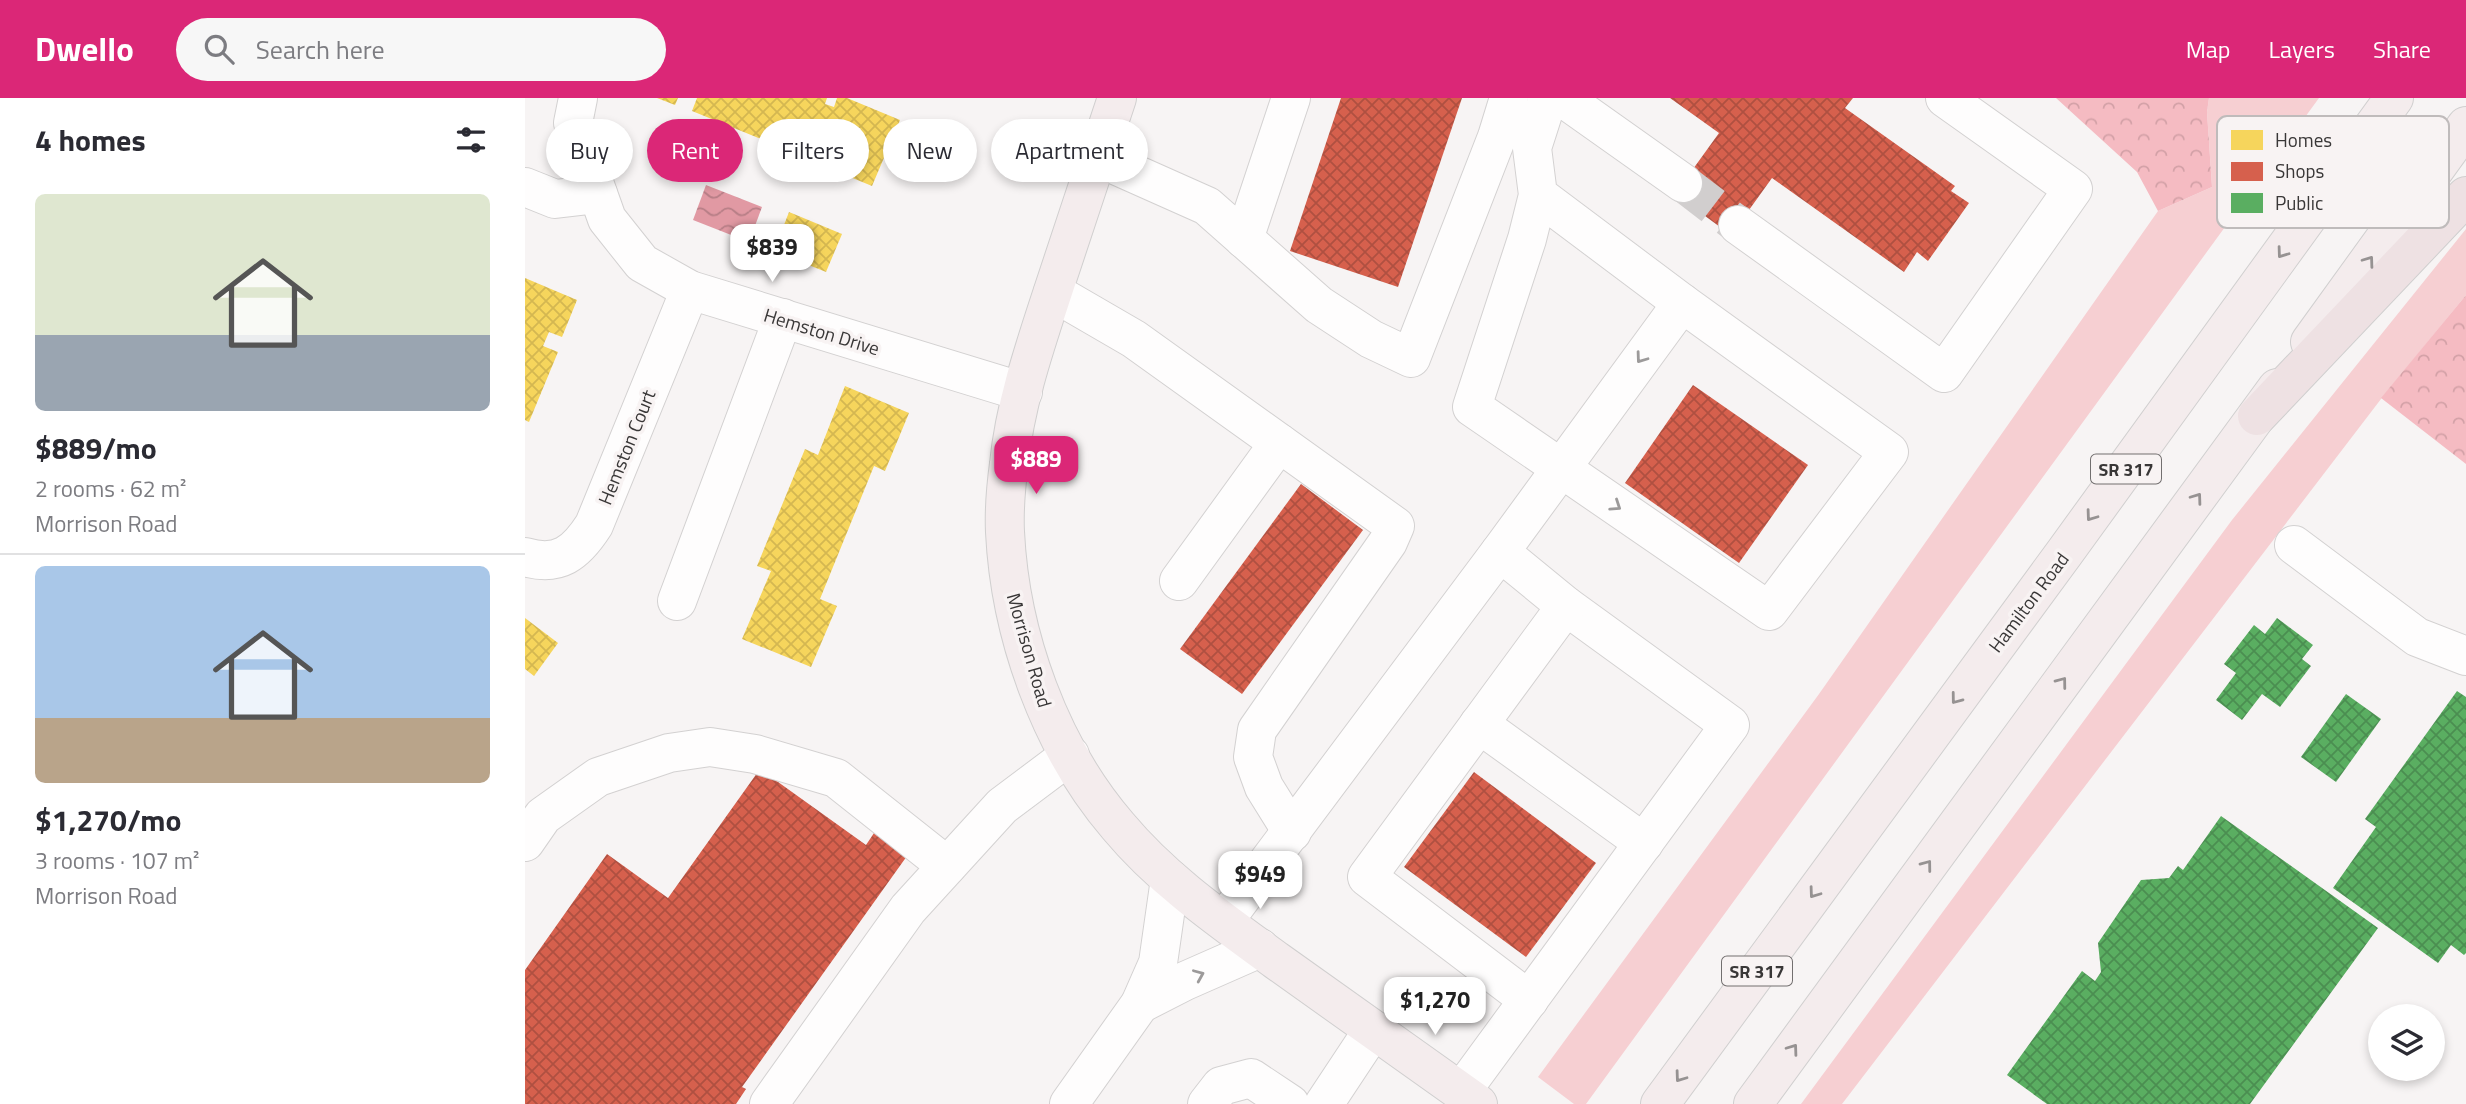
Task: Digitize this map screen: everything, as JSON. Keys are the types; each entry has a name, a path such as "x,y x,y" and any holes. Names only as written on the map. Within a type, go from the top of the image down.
{"highway":[{"path":"2449,213 2466,195"},
{"path":"2257,416 2435,228"}],"main road":[{"name":"Morrison Road","path":"1110,119 1117,98"},
{"name":"Hamilton Road","path":"2381,116 2394,98"},
{"path":"2449,150 2466,126"},
{"name":"Morrison Road","path":"1089,182 1023,392 1009,462 1005,530 1013,594 1028,658 1051,718 1083,779 1117,826 1170,879 1260,948 1470,1098"},
{"name":"Hamilton Road","path":"1660,1104 2074,541 2300,228"},
{"path":"1753,1104 2392,228"}],"street":[{"name":"Hemston Drive","path":"578,98 573,123 607,219 642,263 690,290 1023,392"},
{"path":"1244,239 1291,98"},
{"path":"1148,180 1207,206 1319,305 1371,339 1411,358 1497,137 1509,98"},
{"path":"1538,195 1889,452 1769,611 1472,407 1527,239 1538,195 1532,148 1548,98"},
{"path":"1563,98 1605,110 1683,183"},
{"path":"1738,225 1944,373 2073,189 1945,98"},
{"path":"525,187 555,199 598,194"},
{"name":"Hemston Court","path":"525,557 542,562 564,558 582,544 594,525 690,290"},
{"path":"1053,292 1135,339 1395,526 1388,542 1257,730 1254,757 1264,788 1292,832"},
{"path":"1224,921 1682,303"},
{"path":"677,601 783,318"},
{"path":"1179,581 1279,443"},
{"path":"2294,545 2417,637 2466,656"},
{"path":"1470,1098 1529,1000 1730,725 1566,606 1500,552"},
{"path":"1529,1000 1367,877 1566,606"},
{"path":"1479,724 1644,843"},
{"path":"525,842 543,816 598,777 669,753 710,747 755,754 836,778 947,866"},
{"path":"769,1104 908,909 1002,806 1070,755"},
{"path":"1069,1104 1140,1004 1158,963 1170,879"},
{"path":"1140,1004 1260,948"},
{"path":"1324,1104 1373,1030"},
{"path":"1207,1104 1221,1086 1251,1078 1290,1104"}],"shaded area":[{"path":"2209,98 2319,98 2306,116 2217,116 2217,228 2224,228 1586,1104 1574,1104 1538,1077 1819,694 2158,211 2212,187 2207,112"},
{"path":"2466,229 2466,295 2381,399 1842,1104 1801,1104 2232,520"}],"green space":[{"path":"2056,98 2209,98 2207,112 2212,187 2158,211 2137,172"},
{"path":"2466,295 2466,464 2381,398"}],"water":[{"path":"706,185 762,207 749,242 693,220"}],"building: Homes":[{"path":"657,98 678,98 675,105"},
{"path":"697,98 827,98 825,104 834,107 837,98 847,98 898,119 883,119 883,160 872,186 862,182 869,182 869,119 757,119 757,137 743,132 743,119 712,119 692,111"},
{"path":"789,212 842,234 826,272 774,251"},
{"path":"525,278 577,300 562,337 549,332 543,346 558,352 529,422 525,420"},
{"path":"845,386 909,413 885,471 874,466 820,599 837,606 811,667 742,639 771,571 757,566 805,449 818,455"},
{"path":"525,618 558,643 534,676 525,669"}],"building: Shops":[{"path":"1341,98 1462,98 1398,287 1290,251"},
{"path":"1670,98 1853,98 1845,108 1955,186 1951,191 1969,203 1928,261 1917,252 1904,272 1772,178 1731,235 1675,194 1719,133"},
{"path":"1693,385 1808,465 1739,563 1625,483"},
{"path":"1301,484 1363,530 1242,694 1180,649"},
{"path":"760,769 866,845 874,833 907,856 742,1087 746,1089 736,1104 525,1104 525,970 607,854 668,898"},
{"path":"1474,772 1596,863 1526,957 1404,867"}],"building: Public":[{"path":"2277,618 2313,645 2302,659 2311,666 2280,707 2262,694 2242,720 2216,700 2236,673 2224,664 2254,625 2265,634"},
{"path":"2457,691 2466,697 2466,953 2464,955 2451,945 2438,963 2333,888 2376,827 2365,819"},
{"path":"2346,694 2381,719 2336,782 2301,757"},
{"path":"2221,816 2378,928 2250,1104 2047,1104 2007,1075 2082,971 2095,981 2101,972 2098,943 2141,880 2169,878 2178,866 2183,870"}],"tunnel":[{"path":"1683,183 1738,225"}]}
